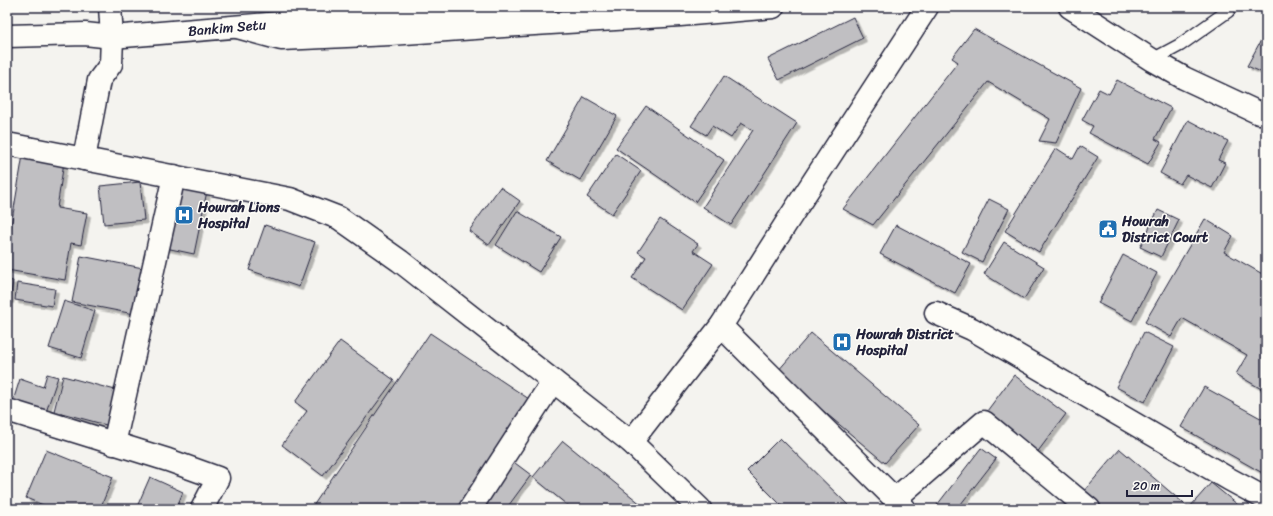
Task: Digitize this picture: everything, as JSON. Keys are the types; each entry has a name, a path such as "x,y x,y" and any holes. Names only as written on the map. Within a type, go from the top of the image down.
{"street":[{"path":"84,159 99,80 111,64 112,37 110,7"},
{"name":"Bankim Setu","path":"7,36 85,34 112,37 316,20 543,7"},
{"path":"237,27 281,39 390,34 680,15 773,7"},
{"path":"631,442 721,326 927,7"},
{"path":"1070,7 1152,60 1184,78 1264,114"},
{"path":"7,144 290,199 339,218 400,261 631,442 697,508"},
{"path":"114,444 174,176"},
{"path":"936,313 972,330 1229,480 1266,499"},
{"path":"721,326 900,504 984,422 1089,509"},
{"path":"470,509 553,381"},
{"path":"7,410 218,478 202,509"}],"lane":[{"path":"1152,60 1180,45 1228,11 1231,7"}],"building":[{"path":"853,17 863,38 779,80 768,59"},
{"path":"974,29 1081,88 1056,143 1039,141 1050,119 988,82 873,225 843,209 958,62 952,58"},
{"path":"1266,31 1266,74 1247,66"},
{"path":"724,76 797,123 731,225 703,207 753,130 741,123 731,138 712,126 706,135 691,126"},
{"path":"1117,80 1171,108 1155,139 1161,142 1148,164 1089,133 1093,126 1082,120 1099,89 1109,94"},
{"path":"584,97 617,116 580,180 547,161"},
{"path":"646,106 724,160 695,202 616,148"},
{"path":"1188,120 1228,141 1218,160 1225,163 1212,188 1186,175 1180,184 1160,173"},
{"path":"1080,146 1098,157 1039,252 1005,231 1056,148 1073,159"},
{"path":"616,154 641,171 612,214 587,197"},
{"path":"23,155 64,162 57,208 87,213 81,245 71,243 65,280 7,270 7,250"},
{"path":"140,182 144,220 104,224 100,186"},
{"path":"174,184 207,191 194,254 161,247"},
{"path":"500,187 520,201 489,245 469,231"},
{"path":"989,199 1009,209 982,262 962,252"},
{"path":"1158,210 1179,220 1161,257 1140,247"},
{"path":"517,211 561,237 539,272 496,245"},
{"path":"660,219 698,244 693,251 713,264 682,310 632,278 646,257 638,252"},
{"path":"1205,219 1233,236 1224,252 1266,276 1266,385 1263,390 1236,374 1247,355 1182,318 1171,337 1145,322"},
{"path":"265,225 315,242 299,287 249,270"},
{"path":"896,225 971,264 955,293 880,254"},
{"path":"1004,242 1044,267 1024,299 984,274"},
{"path":"1123,255 1157,273 1132,321 1098,303"},
{"path":"81,256 143,268 134,314 72,302"},
{"path":"7,280 13,281 10,300 7,299"},
{"path":"17,283 55,289 52,306 15,300"},
{"path":"64,301 95,311 81,358 49,348"},
{"path":"1144,332 1174,347 1145,402 1116,387"},
{"path":"430,333 535,403 463,509 311,509"},
{"path":"811,333 919,425 885,463 777,372"},
{"path":"340,341 394,380 323,476 282,445 307,411 295,402"},
{"path":"47,374 58,377 46,412 13,401 20,379 43,387"},
{"path":"1014,375 1066,414 1036,454 984,415"},
{"path":"63,376 119,391 110,426 54,411"},
{"path":"1204,387 1266,421 1266,475 1181,427"},
{"path":"780,438 852,509 785,509 747,471"},
{"path":"563,441 642,505 639,509 572,509 533,477"},
{"path":"981,448 996,459 957,509 934,509"},
{"path":"1120,449 1189,508 1211,483 1243,509 1103,509 1083,492"},
{"path":"46,450 113,477 100,509 53,509 26,498"},
{"path":"511,460 531,475 506,509 485,509 478,504"},
{"path":"150,477 183,492 176,509 136,509"}],"place":[{"name":"Howrah Lions Hospital","path":"184,215"},
{"name":"Howrah District Court","path":"1108,229"},
{"name":"Howrah District Hospital","path":"842,342"}]}
